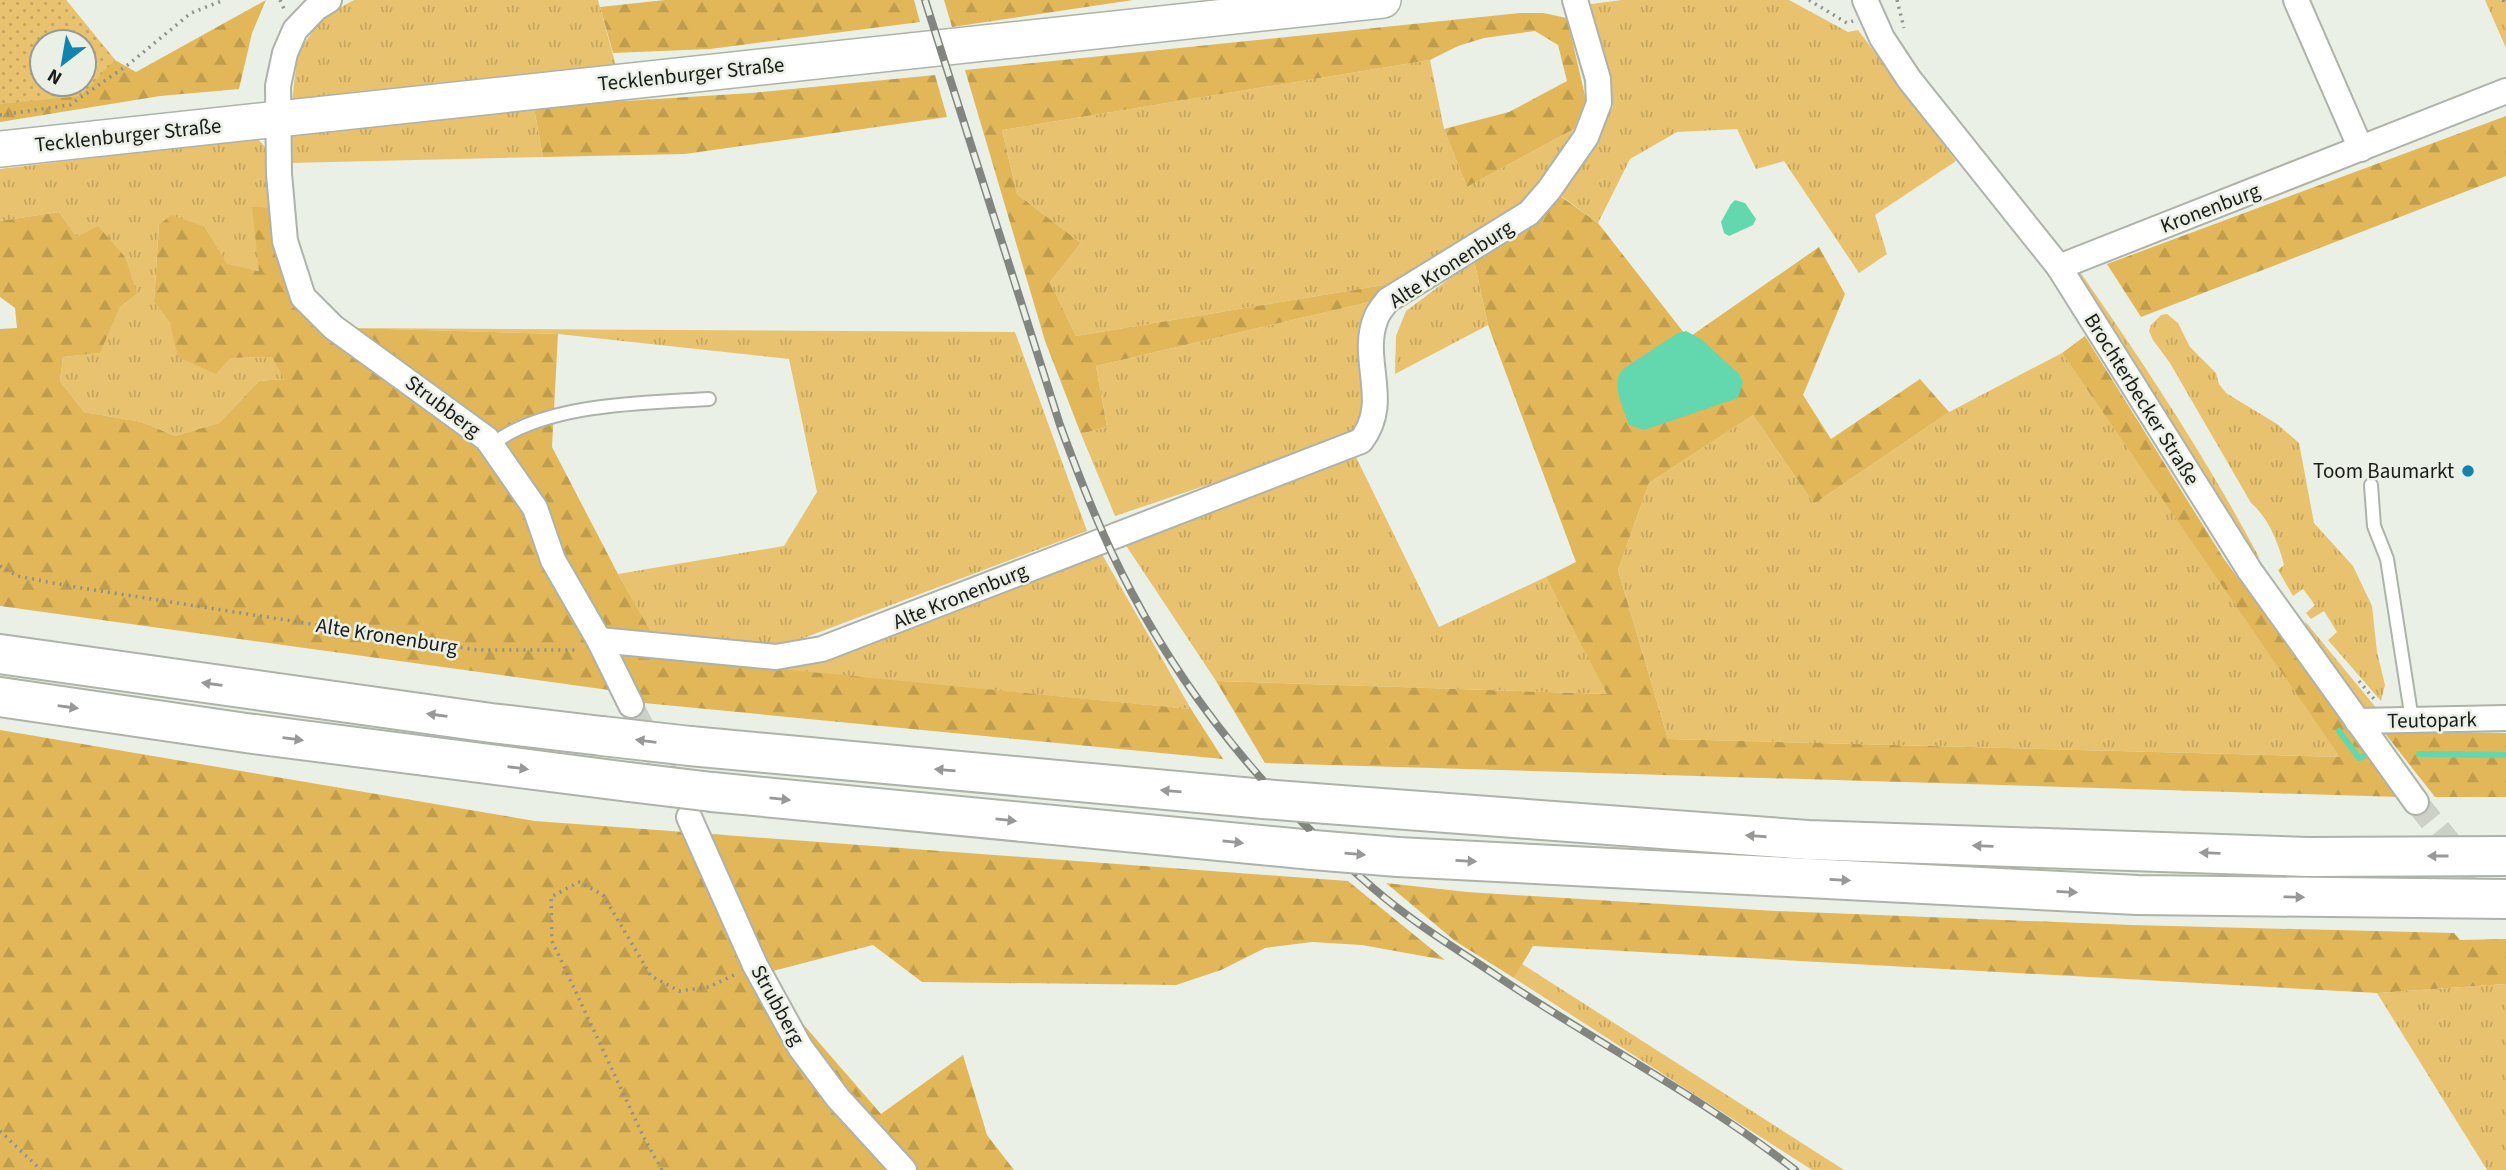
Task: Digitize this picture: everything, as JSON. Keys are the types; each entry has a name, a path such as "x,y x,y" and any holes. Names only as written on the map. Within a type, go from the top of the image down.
{"highway":[{"path":"0,654 602,736 1264,799 1808,840 2308,857 2506,856"},
{"path":"0,697 246,733 629,782 700,805 1398,857 2137,895 2506,899"}],"main road":[{"name":"Tecklenburger Straße","path":"0,149 1383,0"}],"street":[{"name":"Strubberg","path":"329,0 316,8 295,30 285,52 278,86 279,174 285,241 303,296 332,327 487,439 535,509 553,560 599,640 631,705"},
{"name":"Alte Kronenburg","path":"599,640 776,657 822,649 1361,441 1370,429 1375,413 1371,341 1376,317 1388,300 1529,213 1549,190 1586,137 1600,103 1598,79 1574,0"},
{"path":"2296,0 2361,149"},
{"name":"Brochterbecker Straße","path":"1868,7 1882,38 1909,79 2059,267 2250,572 2416,802"},
{"name":"Kronenburg","path":"2059,267 2506,91"},
{"name":"Teutopark","path":"2357,721 2506,718"},
{"name":"Strubberg","path":"700,805 755,965 800,1047 838,1098 904,1170"}],"lane":[{"path":"491,445 500,438 534,423 594,408 709,399"},
{"path":"2371,485 2374,526 2387,559 2412,720"}],"path":[{"path":"0,115 71,105 129,64 191,13 224,0"},
{"path":"1809,0 1847,23 1868,7"},
{"path":"2503,0 2506,6"},
{"name":"Alte Kronenburg","path":"0,566 17,576 69,586 477,650 577,651 599,640"},
{"path":"662,1170 645,1140 552,941 551,897 579,882 603,895 650,976 680,991 709,987 755,965"},
{"path":"0,1131 41,1170"}],"green space":[{"path":"0,0 66,0 89,28 28,28 28,98 98,98 98,39 115,60 136,72 266,0 252,33 239,89 160,96 0,122"},
{"path":"0,0 66,0 89,28 28,28 28,98 61,98 0,104"},
{"path":"354,0 598,0 617,70 292,100 298,52 323,17"},
{"path":"665,0 914,0 920,22 710,49 613,53 600,7"},
{"path":"944,0 1133,0 952,27"},
{"path":"1622,0 1789,0 1848,32 1858,30 1956,161 1875,215 1887,254 1859,273 1784,161 1756,169 1737,129 1677,132 1630,159 1598,223 1561,196 1613,107 1584,5"},
{"path":"2485,0 2506,0 2506,48"},
{"path":"1520,13 1543,13 1567,18 1586,100 1574,129 1467,187 1444,129 1509,112 1567,81 1558,45 1535,31 1484,38 1458,46 1430,60 1002,130 1017,194 1081,243 1050,282 1076,336 1390,284 1382,299 1096,366 1107,427 1081,434 1045,341 965,70"},
{"path":"98,39 115,60 98,78"},
{"path":"1430,60 1444,129 1467,187 1574,129 1544,182 1518,206 1390,284 1076,336 1050,282 1081,243 1017,194 1002,130"},
{"path":"935,75 947,117 685,154 543,157 534,108 578,100 625,101 751,93"},
{"path":"534,108 543,157 290,163 290,127"},
{"path":"2506,116 2506,176 2141,317 2107,264"},
{"path":"257,138 265,147 270,208 253,208 260,271 227,265 205,227 159,225 154,302 170,323 230,358 273,357 285,379 259,381 219,423 175,436 142,422 84,412 60,381 63,357 99,353 120,307 137,294 77,237 59,212 0,221 0,169"},
{"path":"1560,196 1598,223 1688,338 1819,247 1845,294 1803,395 1831,439 1920,379 1949,412 1814,504 1753,415 1649,483 1618,570 1668,739 2340,757 2062,353 2085,336 2224,559 2400,797 1265,763 1216,681 1607,694 1546,577 1576,562 1488,325 1474,260"},
{"path":"252,207 270,208 273,240 294,301 480,448 527,511 610,677 609,690 0,606 0,329 17,328 15,308 0,297 0,221 59,212 77,237 98,226 125,257 137,294 120,307 100,353 63,357 60,381 84,412 142,422 175,436 219,423 259,381 284,379 272,357 230,358 216,374 178,357 170,323 154,302 159,225 171,215 205,227 227,264 259,271"},
{"path":"1474,260 1488,325 1395,374 1396,336 1406,311"},
{"path":"2080,272 2174,413 2219,485 2260,559 2241,540 2128,352 2079,282"},
{"path":"1382,299 1363,417 1347,438 1115,516 1081,434 1107,427 1096,366"},
{"path":"2167,314 2178,323 2190,347 2216,373 2219,384 2226,393 2277,424 2299,443 2314,523 2353,566 2372,606 2377,652 2385,685 2381,701 2328,640 2337,632 2324,611 2311,619 2306,613 2315,605 2303,589 2293,596 2278,570 2284,565 2272,531 2251,503 2149,331 2161,315"},
{"path":"351,328 1015,332 1087,531 780,647 651,632 618,574 784,546 817,492 789,359 558,334"},
{"path":"351,328 558,334 552,447 618,574 666,658 1191,709 1223,759 644,703 564,558 548,507"},
{"path":"2062,353 2341,757 1668,739 1618,570 1649,483 1753,415 1814,504 1949,412"},
{"path":"1355,455 1439,627 1546,577 1608,694 1216,681 1125,544"},
{"path":"1100,551 1191,709 771,669"},
{"path":"2304,620 2377,709 2366,709 2359,703 2319,653"},
{"path":"0,730 535,821 684,832 735,947 783,1043 890,1170 0,1170"},
{"path":"2383,731 2506,733 2506,797 2435,797"},
{"path":"711,834 1348,881 1445,960 1362,945 1312,942 1265,948 1221,970 1176,985 922,982 873,945 773,971 789,1007 755,938"},
{"path":"1386,883 1467,892 1775,911 2132,925 2454,933 2460,940 2506,939 2506,984 2377,993 1533,946 1514,978 1455,941"},
{"path":"1522,964 1844,1170 1812,1170 1514,978"},
{"path":"2506,984 2506,1170 2487,1170 2377,993"},
{"path":"790,1009 881,1114 963,1055 987,1135 1014,1170 918,1170 855,1100 800,1029"}],"shaded area":[{"path":"1735,200 1745,203 1756,219 1753,225 1729,236 1724,233 1721,222"},
{"path":"1686,331 1701,339 1739,374 1743,382 1738,398 1644,430 1629,425 1619,396 1619,375 1623,369 1678,333"}],"waterway":[{"path":"2339,731 2359,758 2364,756"},
{"path":"2419,754 2506,755"}],"tunnel":[{"path":"631,705 677,794"},
{"path":"2416,802 2499,903"}],"railway":[{"path":"925,0 1060,425 1084,489 1132,593 1181,675 1209,714 1270,788 1303,823 1388,900 1534,1000 1723,1118 1795,1170"}],"place":[{"name":"Toom Baumarkt","path":"2468,471"}]}
